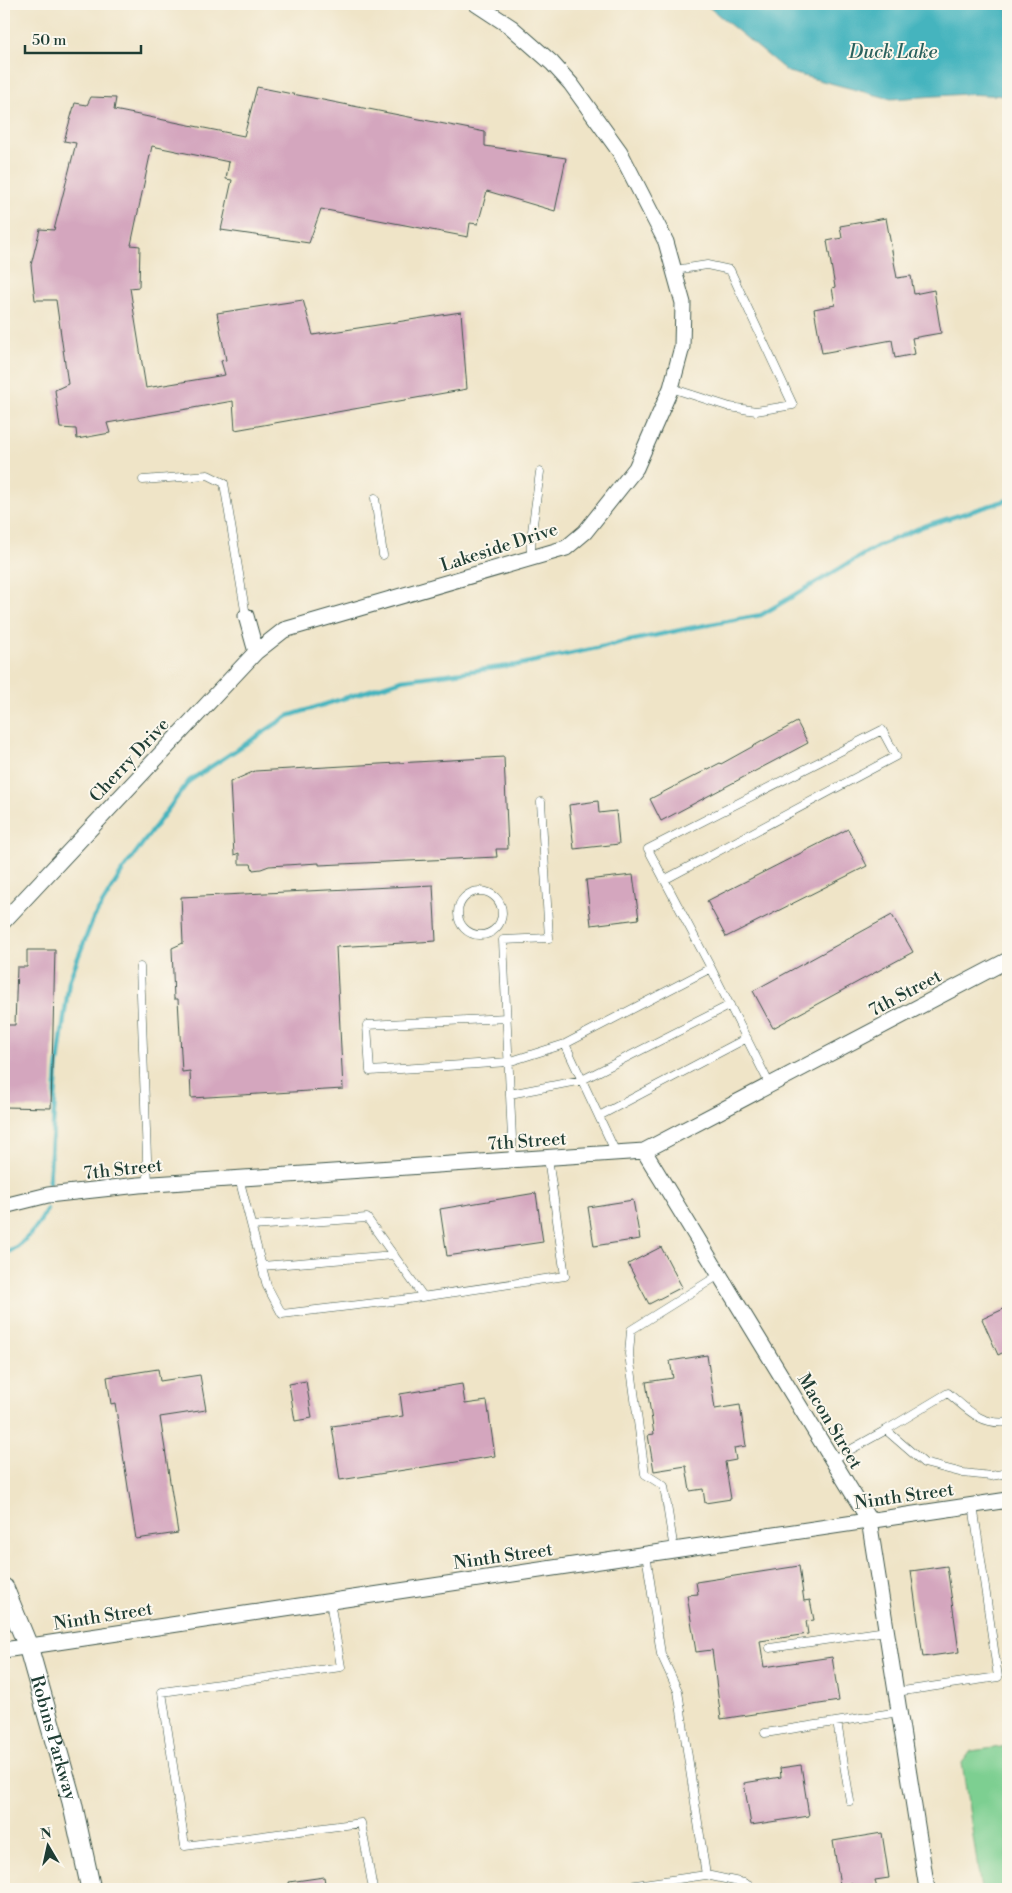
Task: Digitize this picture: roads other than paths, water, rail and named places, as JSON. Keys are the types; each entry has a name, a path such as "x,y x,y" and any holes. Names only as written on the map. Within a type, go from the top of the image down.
{"street":[{"name":"Lakeside Drive","path":"256,652 284,630 566,548 585,532 636,468 671,388 682,348 683,303 666,242 654,215 620,152 571,84 552,63 511,27 476,4"},
{"path":"246,616 256,652"},
{"name":"Cherry Drive","path":"4,922 256,652"},
{"name":"7th Street","path":"4,1206 48,1195 148,1185 644,1151 1008,960"},
{"name":"Macon Street","path":"644,1151 869,1520 927,1889"},
{"name":"Ninth Street","path":"4,1650 1008,1500"},
{"name":"Robins Parkway","path":"4,1588 28,1646 72,1802 91,1889"}],"lane":[{"path":"671,388 730,407 756,411 793,406 730,270 707,265 675,270"},
{"path":"531,559 531,539 540,472"},
{"path":"143,480 208,474 224,482 246,616"},
{"path":"375,498 383,554"},
{"path":"664,880 896,756 882,730 648,849 664,880 711,968 770,1085"},
{"path":"503,940 549,938 541,802"},
{"path":"476,891 490,894 496,898 500,904 502,918 494,930 480,935 466,931 458,919 459,904 464,898 476,891"},
{"path":"494,930 503,940 513,1161"},
{"path":"140,967 148,1185"},
{"path":"506,1018 367,1025 370,1071 508,1062 565,1044 711,968"},
{"path":"510,1094 582,1080 730,1005"},
{"path":"598,1116 746,1038"},
{"path":"565,1044 616,1153"},
{"path":"239,1178 268,1286 282,1314 565,1276 548,1158"},
{"path":"252,1226 368,1218 423,1296"},
{"path":"262,1266 394,1255"},
{"path":"674,1550 664,1486 645,1474 629,1354 631,1330 719,1275"},
{"path":"832,1460 948,1393 975,1416 996,1424 1008,1422"},
{"path":"886,1430 924,1463 963,1473 991,1476 1008,1473"},
{"path":"896,1692 998,1676 973,1505"},
{"path":"646,1554 661,1654 678,1691 706,1874"},
{"path":"330,1601 341,1667 162,1692 163,1702 185,1846 361,1823 373,1889"},
{"path":"770,1648 886,1631"},
{"path":"765,1734 899,1712"},
{"path":"837,1722 850,1801"},
{"path":"608,1889 706,1874 744,1883 755,1889"}],"water":[{"name":"Duck Lake","path":"705,4 1008,4 1008,96 966,94 891,99 788,72"}],"waterway":[{"path":"49,1182 57,1071 69,981 93,919 123,870 189,781 288,716 402,680 517,665 690,628 761,615 878,546 924,526 1008,500"},
{"path":"4,1254 18,1246 29,1236 47,1209"}]}
